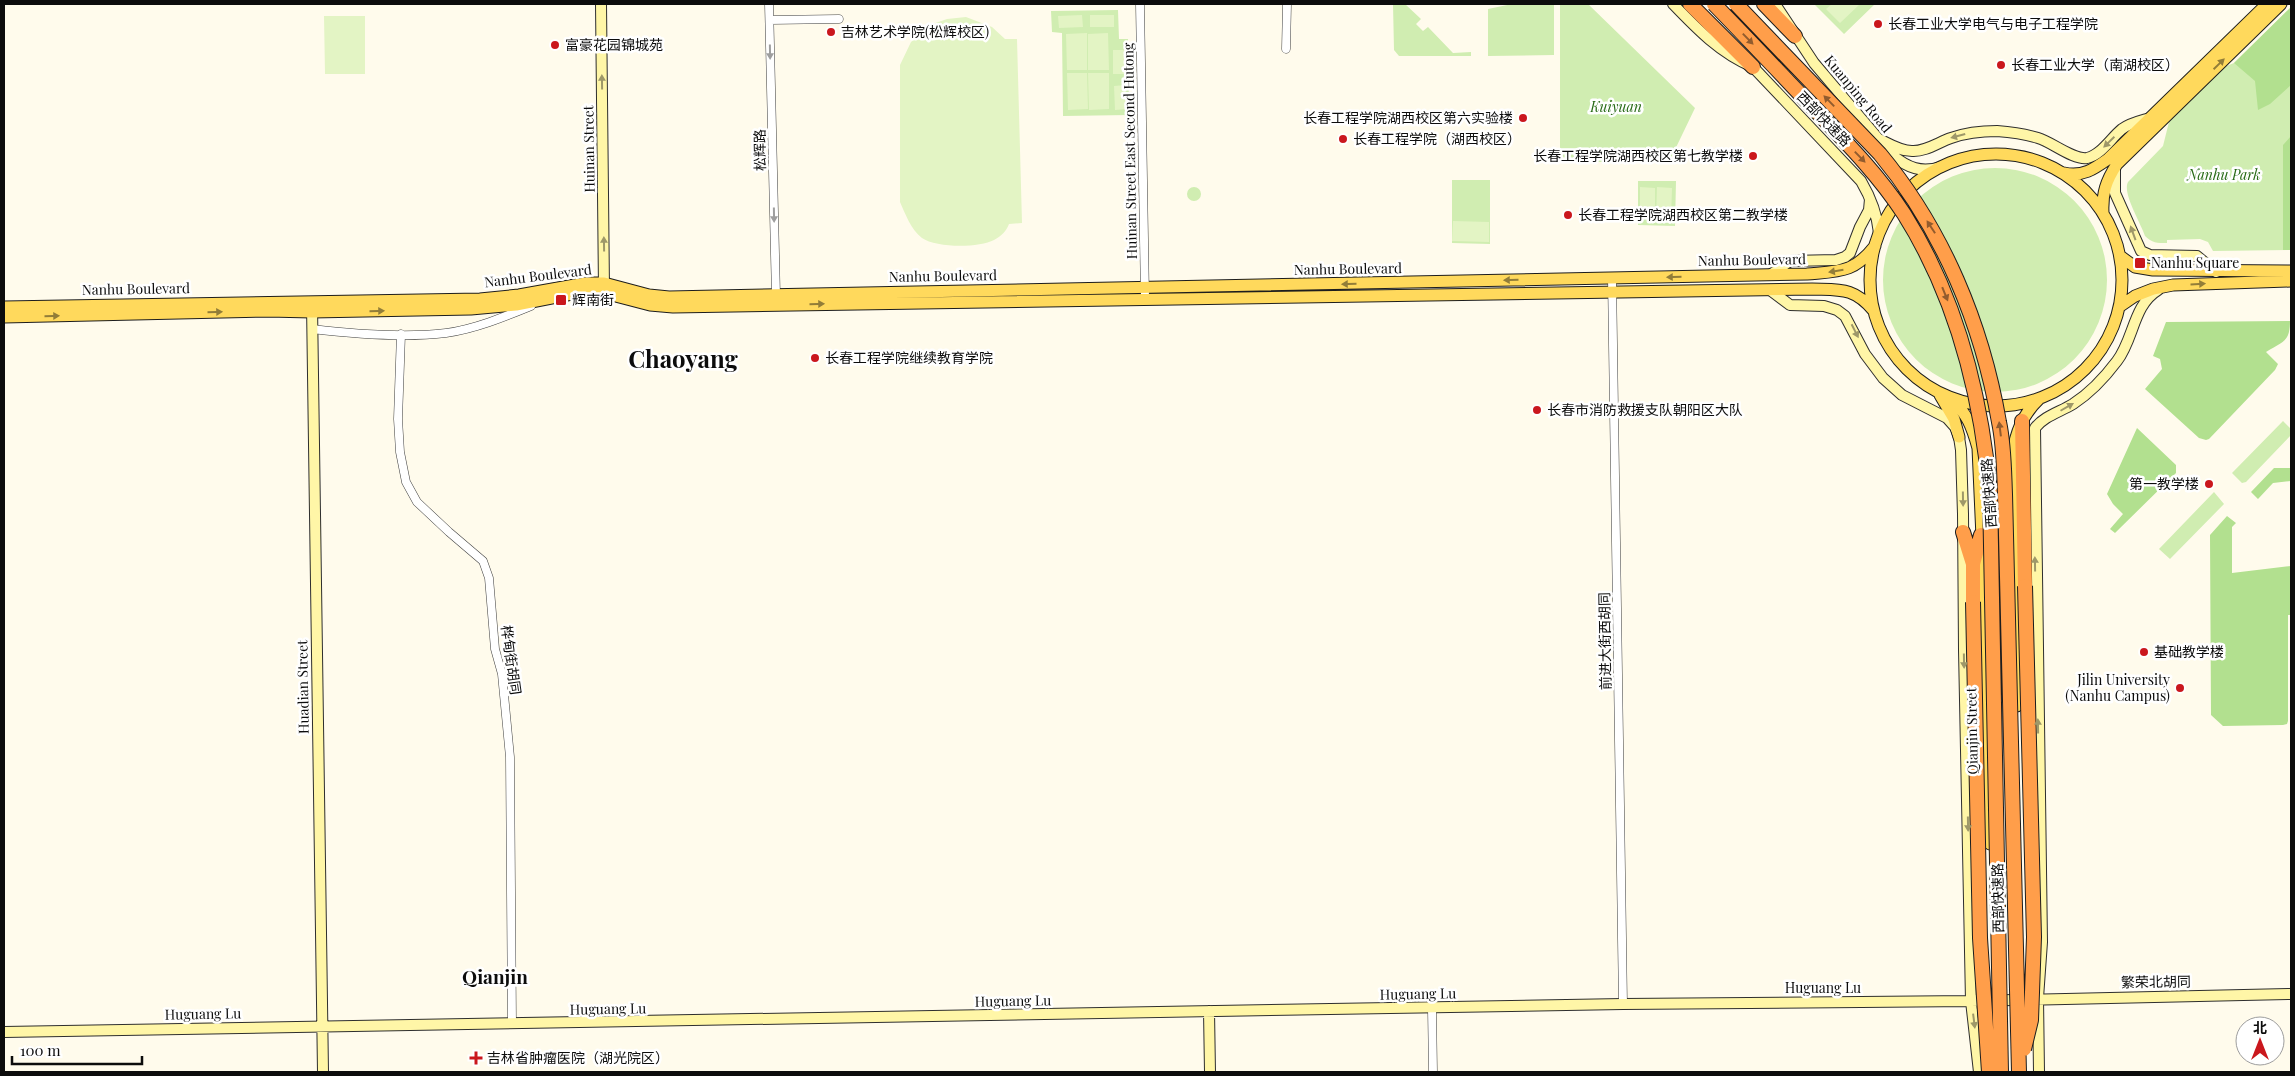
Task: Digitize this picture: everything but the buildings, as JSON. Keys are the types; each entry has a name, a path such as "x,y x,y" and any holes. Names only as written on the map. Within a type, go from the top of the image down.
{"highway":[{"path":"1690,4 1753,67"},
{"name":"西部快速路","path":"1714,4 1866,163 1903,212 1939,276 1957,323 1983,425 1990,493 2001,1072"},
{"name":"西部快速路","path":"1736,4 1880,154 1898,176 1936,235 1954,273 1976,329 1988,372 2000,423 2005,494 2020,1072"},
{"path":"1764,4 1795,36"},
{"path":"2020,1072 2030,1020 2034,937 2022,421"},
{"path":"1963,532 1973,564"},
{"path":"1981,535 1973,564 1973,602 1980,928 1989,1072"}],"main road":[{"path":"2062,173 2082,174 2094,169 2108,158 2267,4"},
{"path":"2103,213 2102,197 2106,180 2117,164 2281,4"},
{"path":"2020,1072 2022,999 2012,455 2016,436 2030,408 2041,398 2075,378 2094,359 2108,337 2119,307 2122,287 2120,256 2114,236 2103,213 2087,193 2062,173 2031,160 2006,155 1966,158 1941,167 1909,190 1892,210 1875,246 1870,284 1874,311 1883,335 1897,358 1916,377 1950,397 1975,404 1995,406 2041,398"},
{"name":"Nanhu Boulevard","path":"4,317 268,311 312,307 480,299 519,295 586,283 650,305 674,307 1612,278 1770,275 1827,272 1850,268 1864,261 1875,246"},
{"path":"2120,256 2136,267 2154,270 2216,272 2291,271"},
{"path":"2119,307 2135,296 2164,287 2291,281"},
{"name":"Nanhu Boulevard","path":"4,307 471,309 516,305 604,288 668,297 1812,290 1854,293 1864,298 1874,311"},
{"path":"1938,391 1948,406 1959,437"},
{"name":"Qianjin Street","path":"1950,397 1965,413 1973,430 1978,448 1997,1072"}],"street":[{"name":"Huinan Street","path":"601,4 604,288"},
{"name":"松辉路","path":"770,4 776,296"},
{"name":"Huinan Street East Second Hutong","path":"1140,4 1145,293"},
{"path":"1286,49 1287,4"},
{"path":"1673,4 1706,38 1734,59 1753,67 1861,181 1870,195 1877,215 1880,233"},
{"name":"Kuanping Road","path":"1775,4 1814,63 1877,138 1903,164 1919,170 1941,167"},
{"path":"770,20 839,19"},
{"path":"1877,138 1910,152 1920,151 1954,137 1996,131 2038,138 2053,143 2077,158 2085,158 2100,150 2122,128 2134,122 2150,118"},
{"path":"2117,164 2114,178 2115,194 2142,251 2150,254 2197,256 2216,272"},
{"path":"1770,275 1790,261 1836,260 1850,253 1860,226 1869,210 1870,195"},
{"name":"前进大街西胡同","path":"1612,278 1623,1004"},
{"path":"2039,1072 2038,998 2042,942 2035,428 2040,422 2074,403 2107,374 2126,347 2145,300 2164,287"},
{"path":"1770,290 1790,305 1824,306 1837,310 1846,316 1865,354 1883,378 1902,395 1946,418 1955,427 1959,437"},
{"path":"312,329 401,334 447,332 483,323 553,297"},
{"name":"Huadian Street","path":"312,307 323,1072"},
{"name":"桦甸街胡同","path":"401,334 398,419 400,452 406,482 417,502 483,561 489,578 495,649 502,674 510,758 512,1024"},
{"name":"Qianjin Street","path":"1959,437 1962,450 1971,1001 1979,1072"},
{"name":"繁荣北胡同","path":"2022,999 2291,994"},
{"name":"Huguang Lu","path":"4,1032 1623,1004 2022,999"},
{"path":"1432,1008 1433,1072"},
{"path":"1209,1011 1210,1072"}],"green space":[{"path":"1393,4 1405,4 1421,19 1416,24 1423,31 1428,27 1453,53 1471,52 1471,56 1399,56 1394,50"},
{"path":"1512,4 1554,4 1554,55 1488,56 1488,9"},
{"name":"Kuiyuan","path":"1560,4 1588,4 1695,108 1669,162 1560,162"},
{"path":"1814,4 1875,4 1844,34"},
{"path":"1832,4 1860,4 1840,23 1826,9"},
{"name":"Nanhu Park","path":"2291,7 2291,250 2213,251 2208,242 2200,239 2167,240 2167,243 2157,243 2150,240 2145,236 2130,200 2127,187 2128,182 2163,146 2169,122 2224,67 2234,63"},
{"path":"2291,7 2291,85 2270,104 2258,110 2255,81 2234,63"},
{"path":"1118,10 1119,39 1128,39 1129,115 1063,116 1062,33 1052,32 1051,11"},
{"path":"1082,15 1083,27 1059,28 1058,16"},
{"path":"1090,15 1114,15 1114,27 1090,27"},
{"path":"324,16 365,16 365,74 325,74"},
{"path":"966,17 992,27 1005,39 1017,39 1022,223 1009,224 1001,235 987,243 958,246 937,244 918,235 900,202 900,65 911,42 930,25 947,19"},
{"path":"1087,33 1087,70 1067,70 1066,34"},
{"path":"1108,33 1109,70 1088,70 1088,34"},
{"path":"1113,50 1125,50 1126,74 1113,74"},
{"path":"1067,73 1087,73 1088,109 1068,110"},
{"path":"1088,73 1109,73 1109,109 1089,110"},
{"path":"1126,85 1127,109 1115,110 1114,86"},
{"path":"2291,136 2291,250 2283,250 2283,145"},
{"path":"1984,168 2006,168 2038,176 2048,181 2066,193 2082,209 2099,237 2105,258 2107,280 2105,302 2099,323 2082,351 2066,367 2038,384 2006,392 1984,392 1952,384 1942,379 1924,367 1908,351 1891,323 1883,291 1883,269 1891,237 1896,227 1908,209 1924,193 1952,176"},
{"path":"1452,180 1490,180 1490,244 1452,243"},
{"path":"1638,181 1676,181 1675,226 1638,225"},
{"path":"1191,187 1197,187 1201,194 1197,201 1191,201 1187,197 1187,191"},
{"path":"1640,187 1655,188 1655,219 1640,219"},
{"path":"1657,187 1672,188 1671,219 1656,219"},
{"path":"1453,221 1489,222 1489,242 1452,241"},
{"path":"2290,321 2287,338 2281,344 2266,352 2278,364 2275,370 2209,439 2199,438 2145,389 2162,369 2160,359 2153,356 2166,322"},
{"path":"2283,421 2291,429 2291,435 2246,482 2242,483 2232,473"},
{"path":"2137,428 2176,465 2176,473 2115,533 2110,529 2123,514 2113,504 2107,494"},
{"path":"2274,468 2291,468 2291,481 2273,483 2258,499 2251,492"},
{"path":"2214,492 2224,504 2170,559 2159,549"},
{"path":"2227,516 2236,523 2232,527 2232,573 2291,566 2291,615 2288,615 2287,724 2223,726 2211,715 2210,535"}],"place":[{"name":"长春工业大学电气与电子工程学院","path":"1878,24"},
{"name":"吉林艺术学院(松辉校区)","path":"831,32"},
{"name":"富豪花园锦城苑","path":"555,45"},
{"name":"长春工业大学（南湖校区）","path":"2001,65"},
{"name":"长春工程学院湖西校区第六实验楼","path":"1523,118"},
{"name":"长春工程学院（湖西校区）","path":"1343,139"},
{"name":"长春工程学院湖西校区第七教学楼","path":"1753,156"},
{"name":"长春工程学院湖西校区第二教学楼","path":"1568,215"},
{"name":"Nanhu Square","path":"2140,263"},
{"name":"辉南街","path":"561,300"},
{"name":"长春工程学院继续教育学院","path":"815,358"},
{"name":"长春市消防救援支队朝阳区大队","path":"1537,410"},
{"name":"第一教学楼","path":"2209,484"},
{"name":"基础教学楼","path":"2144,652"},
{"name":"Jilin University (Nanhu Campus)","path":"2180,688"},
{"name":"吉林省肿瘤医院（湖光院区）","path":"476,1058"}],"district":[{"name":"Chaoyang","path":"683,360"},
{"name":"Qianjin","path":"495,977"}]}
